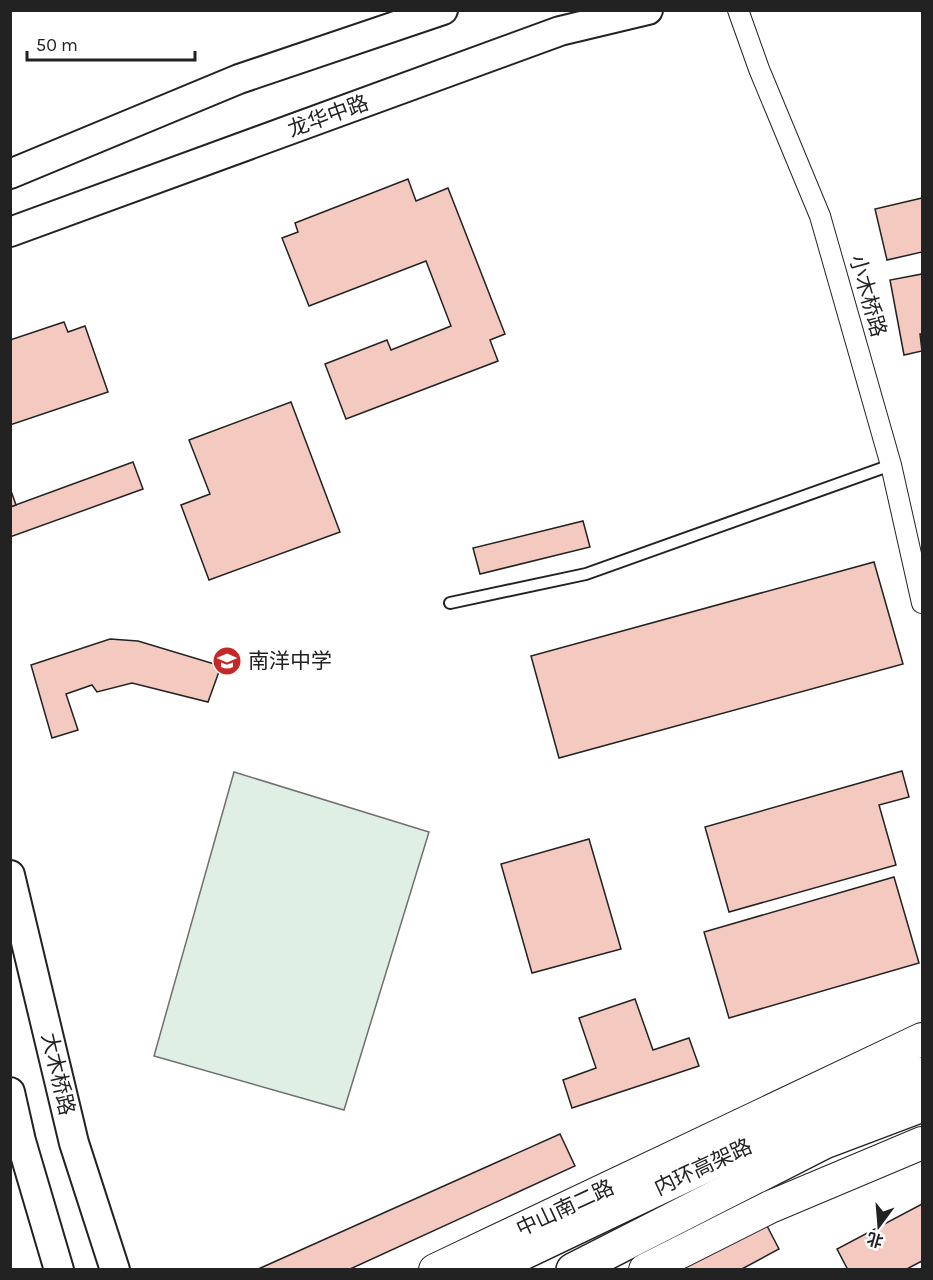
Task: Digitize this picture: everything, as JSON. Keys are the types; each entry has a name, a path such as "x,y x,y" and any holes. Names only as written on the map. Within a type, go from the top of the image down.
{"highway":[{"name":"内环高架路","path":"487,1269 795,1123 922,1074"},
{"name":"内环高架路","path":"573,1269 824,1142 922,1105"}],"main road":[{"path":"10,174 239,79 443,10"},
{"name":"龙华中路","path":"10,232 560,31 648,10"},
{"name":"大木桥路","path":"10,875 74,1143 115,1269"},
{"name":"中山南二路","path":"435,1269 922,1039"},
{"path":"10,1092 21,1141 59,1269"},
{"path":"645,1269 770,1207 922,1143"}],"street":[{"name":"小木桥路","path":"738,10 780,121 820,216 891,465 922,603"}],"lane":[{"path":"450,603 586,574 891,465"}],"green space":[{"path":"234,772 429,832 344,1110 154,1056"}],"building":[{"path":"408,179 416,201 448,188 505,334 490,340 498,361 346,419 325,364 387,340 391,350 451,326 426,261 309,306 282,238 298,232 295,223"},
{"path":"922,198 922,252 887,260 875,209"},
{"path":"922,274 922,334 920,334 922,351 904,355 890,280"},
{"path":"64,322 68,332 85,326 108,392 10,425 10,340"},
{"path":"291,402 340,532 209,580 181,505 210,494 189,440"},
{"path":"133,462 143,489 10,537 10,507"},
{"path":"10,488 16,505 10,507"},
{"path":"583,521 590,547 480,574 473,548"},
{"path":"874,562 903,664 559,758 531,656"},
{"path":"110,639 138,641 221,666 208,702 132,683 97,692 92,685 66,694 78,730 52,738 31,665"},
{"path":"902,771 909,797 879,805 896,865 729,912 705,827"},
{"path":"589,839 621,949 532,973 501,864"},
{"path":"894,877 919,963 729,1018 704,932"},
{"path":"635,999 653,1050 689,1038 699,1066 572,1108 563,1080 596,1068 579,1018"},
{"path":"560,1134 575,1166 348,1270 256,1270"},
{"path":"922,1204 922,1261 905,1270 848,1270 837,1249"},
{"path":"766,1224 779,1249 740,1270 680,1270"}],"place":[{"name":"南洋中学","path":"227,661"}]}
